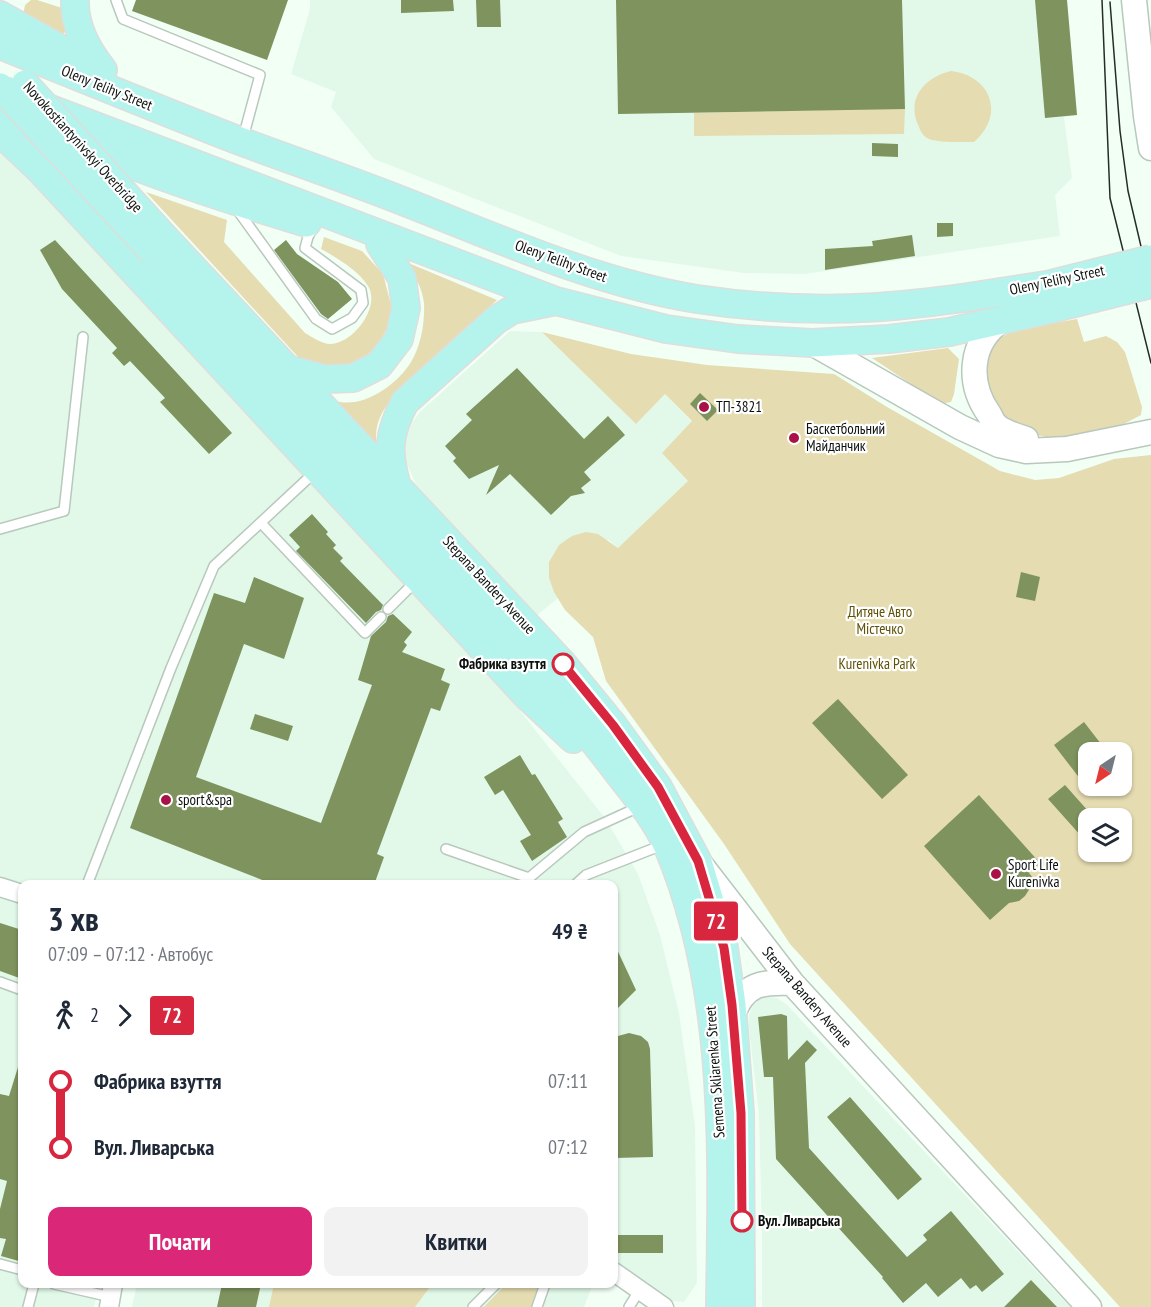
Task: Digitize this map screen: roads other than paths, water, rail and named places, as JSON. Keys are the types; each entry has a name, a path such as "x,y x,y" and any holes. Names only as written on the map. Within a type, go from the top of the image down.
{"main road":[{"path":"0,2 4,0"},
{"path":"75,0 76,17 88,51 105,73"},
{"path":"1134,0 1151,148"},
{"path":"0,15 105,73 242,141"},
{"name":"Oleny Telihy Street","path":"0,45 242,141 351,180 554,260 624,283 696,298 755,306 873,307 1051,296 1151,284"},
{"name":"Novokostiantynivskyi Overbridge","path":"0,56 159,245"},
{"name":"Oleny Telihy Street","path":"0,88 556,301 666,329 738,339 812,343 889,339 949,332 1002,320 1051,296 1151,259"},
{"name":"Novokostiantynivskyi Overbridge","path":"0,88 159,245"},
{"path":"0,110 135,168 232,201 380,244 459,263"},
{"path":"0,132 41,171 528,697 644,806"},
{"path":"286,369 325,379 353,378 379,365 399,339 406,308 402,278 380,244"},
{"name":"Stepana Bandery Avenue","path":"159,245 286,369 563,664 613,725 658,787 698,861 792,983 1089,1307"},
{"name":"Stepana Bandery Avenue","path":"159,245 596,743 644,806 666,844"},
{"path":"397,486 390,463 390,440 395,420 405,402 496,320 512,310 556,301"},
{"path":"1002,320 990,328 976,355 974,374 980,402 997,426 1024,439 1067,448"},
{"path":"812,343 960,427 999,445 1026,451 1067,448 1151,432"},
{"name":"Semena Skliarenka Street","path":"666,844 694,924 711,1007 720,1113 722,1195 720,1307"},
{"name":"Semena Skliarenka Street","path":"698,861 724,948 733,1014 741,1113 741,1307"},
{"path":"733,1014 739,999 754,987 768,982 792,983"}],"street":[{"path":"0,887 18,893"},
{"path":"618,1275 664,1307"}],"lane":[{"path":"117,0 123,19 260,75 242,141"},
{"path":"232,201 240,216 316,319 332,329 352,318 363,303 361,290 305,248 314,225"},
{"path":"0,529 64,511 83,337"},
{"path":"89,880 171,668 214,566 317,469"},
{"path":"261,523 365,633 381,617"},
{"path":"388,609 419,579"},
{"path":"446,849 529,878 585,832 644,806"},
{"path":"580,880 586,875 666,844"},
{"path":"0,982 18,989"},
{"path":"0,1264 18,1269"},
{"path":"28,1307 33,1288"},
{"path":"73,1288 111,1296"},
{"path":"473,1307 492,1288"},
{"path":"537,1307 544,1288"},
{"path":"629,1307 639,1291"}],"tram line":[{"path":"1102,0 1110,198 1151,363"},
{"path":"1110,2 1120,131 1128,191 1151,289"}],"place":[{"name":"ТП-3821","path":"704,407"},
{"name":"Баскетбольний Майданчик","path":"794,438"},
{"name":"Фабрика взуття","path":"563,664"},
{"name":"sport&spa","path":"166,800"},
{"name":"Sport Life Kurenivka","path":"996,874"},
{"name":"Вул. Ливарська","path":"742,1221"}],"park label":[{"name":"Дитяче Авто Містечко","path":"880,620"},
{"name":"Kurenivka Park","path":"877,664"}]}
